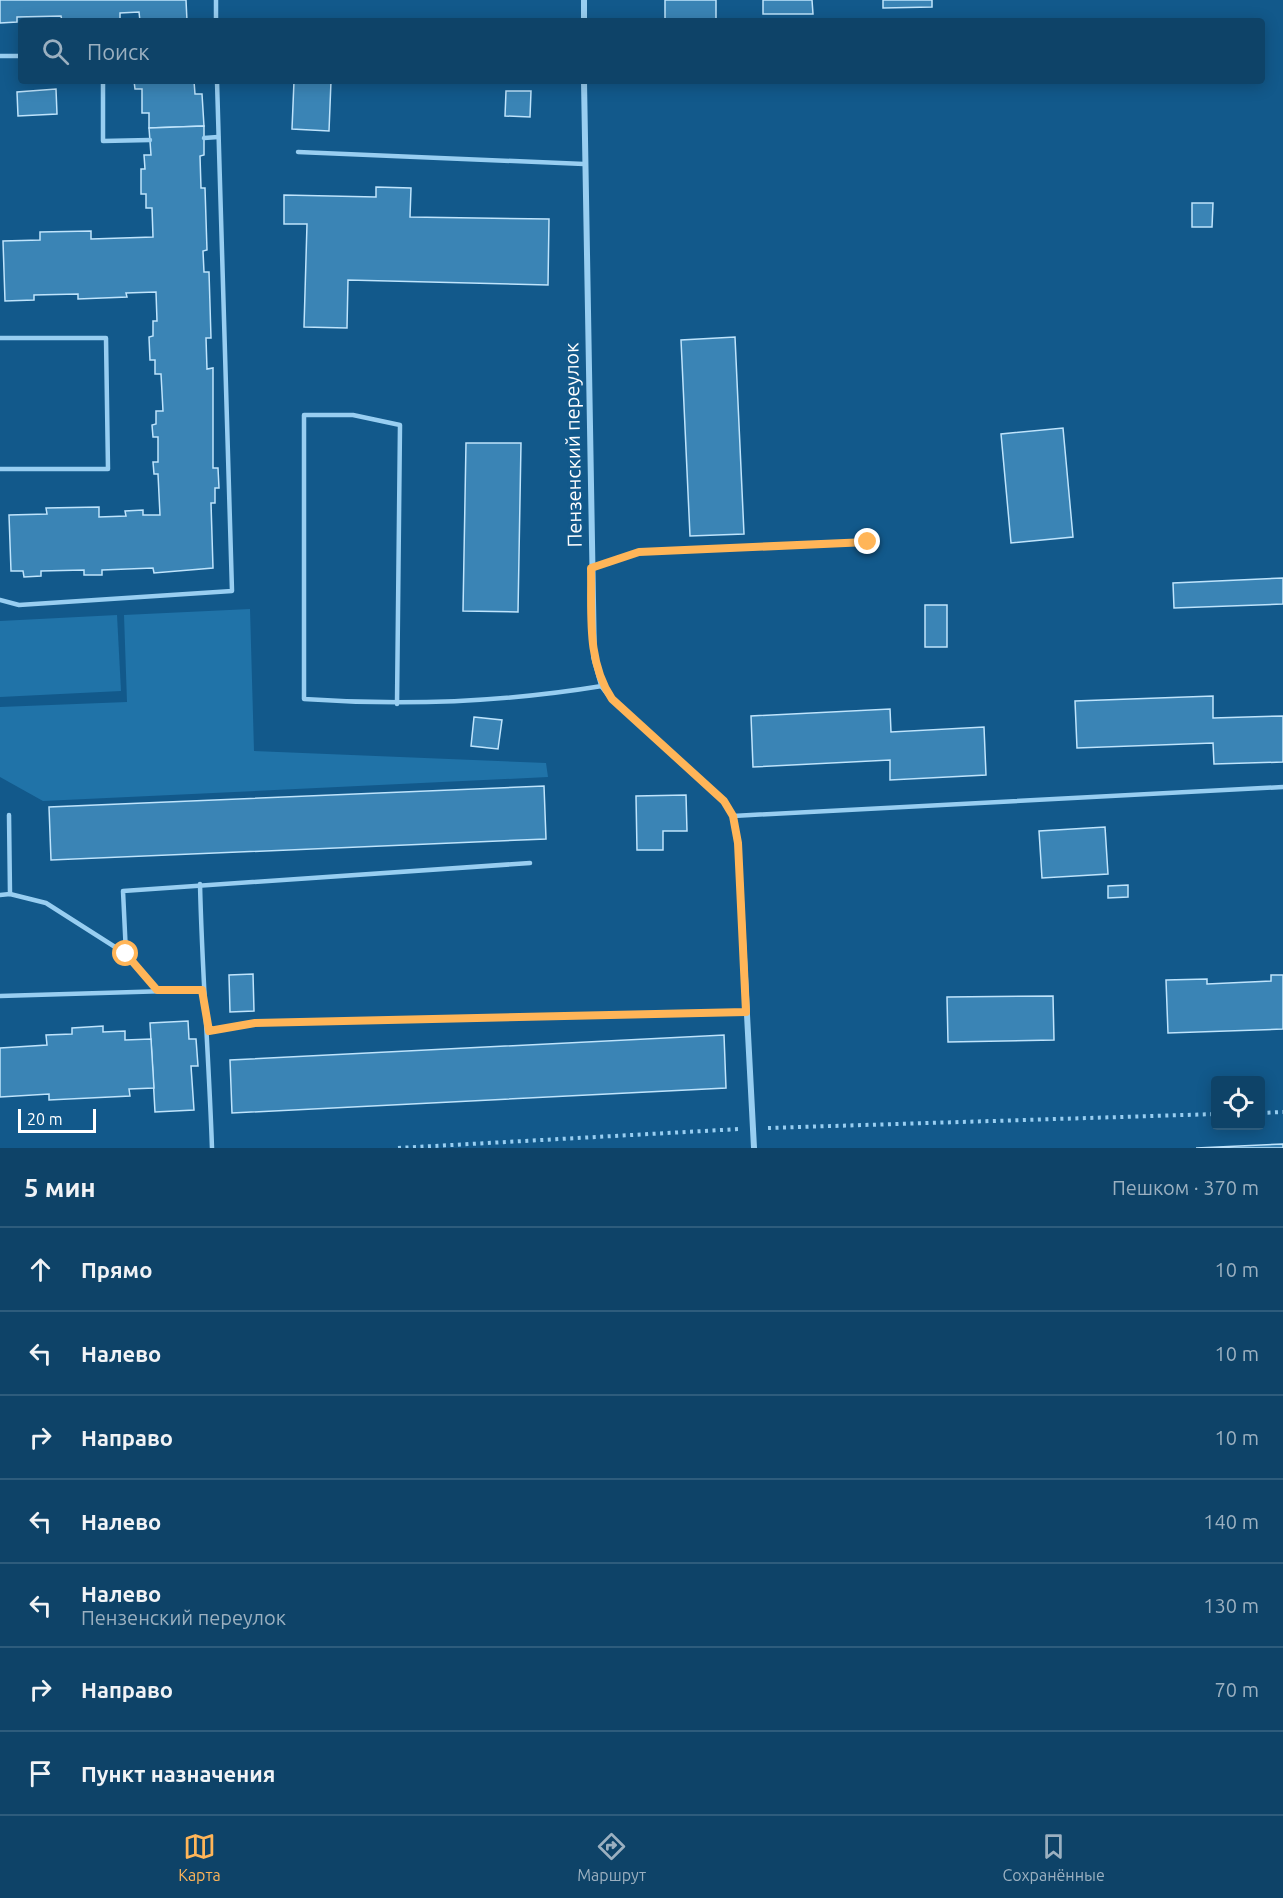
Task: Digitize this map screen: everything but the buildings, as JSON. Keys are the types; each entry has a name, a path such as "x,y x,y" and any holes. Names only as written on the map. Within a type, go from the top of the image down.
{"street":[{"path":"584,0 584,18"},
{"name":"Пензенский переулок","path":"584,84 594,657 602,686 612,699 724,801 733,816 738,843 754,1148"}],"lane":[{"path":"216,0 216,18"},
{"path":"0,56 18,56"},
{"path":"103,84 103,141 150,140"},
{"path":"0,600 19,605 232,591 217,84"},
{"path":"204,138 218,137"},
{"path":"298,153 585,164"},
{"path":"0,338 106,338 108,469 0,469"},
{"path":"397,704 400,425 353,415 304,414 304,699 397,704 552,694 602,686"},
{"path":"591,568 639,552 868,542"},
{"path":"733,816 1283,787"},
{"path":"9,815 10,894"},
{"path":"126,954 123,891 530,863"},
{"path":"201,884 202,990 209,1031 212,1148"},
{"path":"0,895 10,894 46,903 126,954 157,990"},
{"path":"0,996 202,990"},
{"path":"209,1031 255,1023 746,1012"}],"path":[{"path":"1265,1113 1283,1112"},
{"path":"398,1148 753,1128 1211,1114"}],"shaded area":[{"path":"250,609 254,751 546,763 548,777 43,801 0,777 0,707 127,702 124,615"},
{"path":"117,615 121,691 0,697 0,621"}],"route":[{"path":"126,954 157,990 202,990 209,1031 255,1023 746,1012 738,843 733,816 724,801 612,699 602,686 594,657 591,568 639,552 681,552 868,542"}]}
